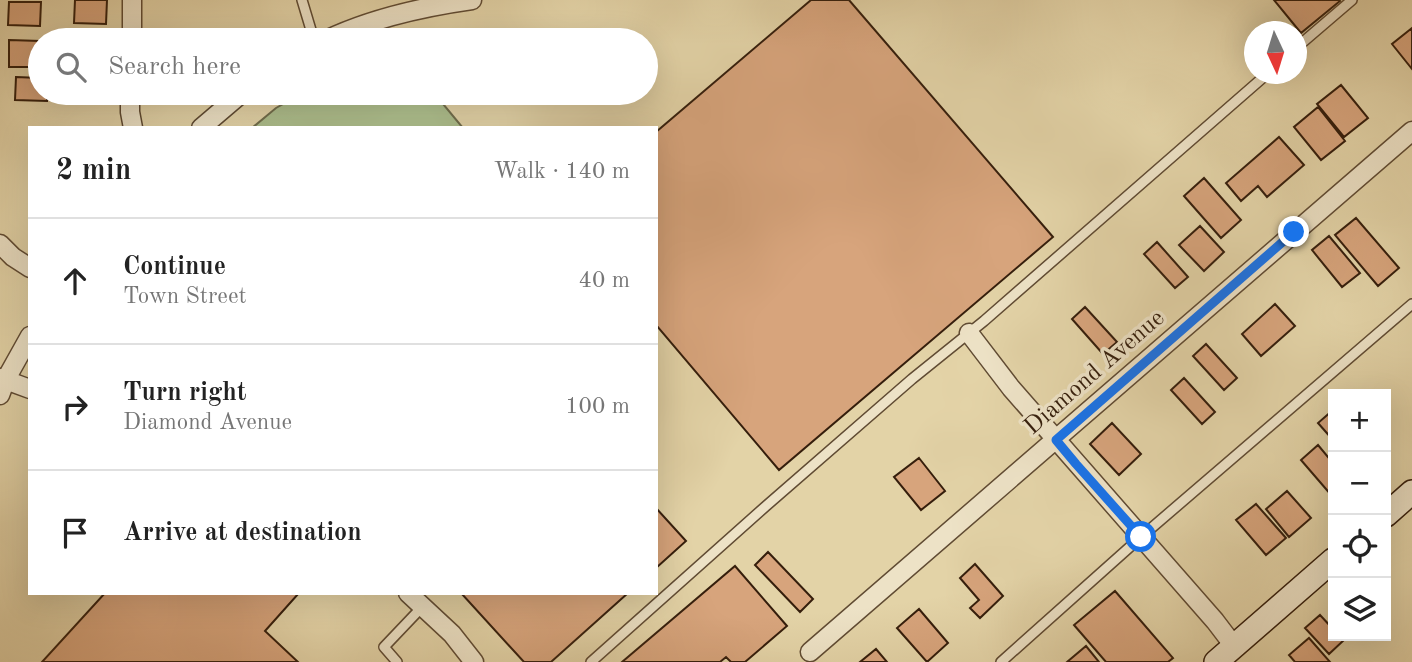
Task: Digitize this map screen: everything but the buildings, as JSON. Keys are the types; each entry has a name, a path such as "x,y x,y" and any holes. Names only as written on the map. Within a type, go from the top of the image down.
{"main road":[{"path":"1391,511 1412,492"},
{"path":"1216,662 1328,564"}],"street":[{"path":"132,0 132,28"},
{"path":"356,28 376,20 472,0"},
{"path":"130,105 133,126"},
{"path":"203,126 228,105"},
{"name":"Diamond Avenue","path":"810,652 1412,131"},
{"path":"0,244 28,267"},
{"path":"969,333 1011,388 1234,646"},
{"path":"28,339 2,384 28,389"},
{"path":"410,595 452,634 474,662"}],"lane":[{"path":"302,0 310,28"},
{"path":"1307,39 1352,0"},
{"path":"591,662 776,496 969,333 1255,84"},
{"path":"1001,662 1141,537 1412,304"},
{"path":"397,662 384,647 423,606"}],"green space":[{"path":"281,105 444,105 461,126 254,126"}],"route":[{"path":"1141,537 1056,440 1294,232"}]}
